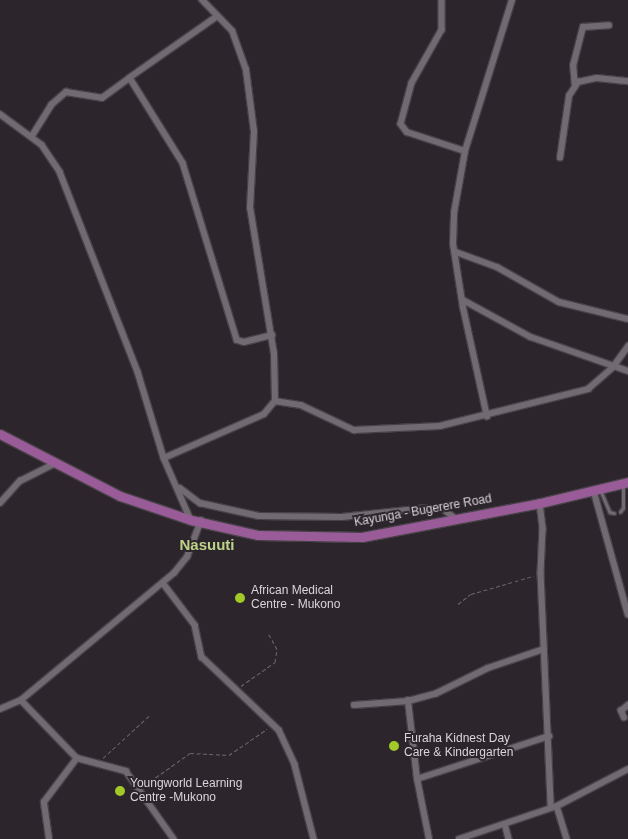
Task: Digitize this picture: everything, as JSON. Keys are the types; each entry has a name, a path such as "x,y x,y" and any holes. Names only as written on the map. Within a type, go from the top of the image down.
{"main road":[{"name":"Kayunga - Bugerere Road","path":"0,434 120,496 191,520 258,535 362,537 540,503 626,483"}],"street":[{"path":"164,458 264,414 275,401 272,335 250,208 254,132 246,70 232,31 202,0"},
{"path":"442,0 442,30 412,83 401,124 406,132 464,151"},
{"path":"487,416 453,244 454,213 464,151 512,0"},
{"path":"32,136 51,105 66,92 102,98 217,17"},
{"path":"575,87 573,66 583,28 609,25"},
{"path":"130,78 183,163 237,340 244,342 272,335"},
{"path":"560,158 569,96 578,82 597,78 628,81"},
{"path":"0,114 32,136 48,151 60,172 138,372 164,458 191,520"},
{"path":"456,252 497,267 560,302 628,319"},
{"path":"463,300 531,338 628,371"},
{"path":"275,401 301,405 354,430 440,426 487,416 588,389 613,367 628,346"},
{"path":"0,503 20,481 56,463"},
{"path":"178,487 200,503 258,516 342,517 442,508 455,518"},
{"path":"597,490 628,614"},
{"path":"540,503 543,528 541,573 544,649 554,806 567,839"},
{"path":"0,709 20,700 163,584 187,557 201,521"},
{"path":"163,584 195,625 202,657 238,688 274,724 291,754 314,839"},
{"path":"354,705 408,701 435,694 488,668 544,649"},
{"path":"20,700 77,758 121,767 140,788 174,839"},
{"path":"408,701 417,779 430,839"},
{"path":"624,718 621,711 628,705"},
{"path":"417,779 549,736"},
{"path":"49,839 44,802 77,758"},
{"path":"459,839 554,806 628,770"},
{"path":"505,824 509,839"}],"lane":[{"path":"620,512 623,508 626,483"},
{"path":"597,490 610,512 614,514"}],"path":[{"path":"458,604 471,594 541,573"},
{"path":"238,688 275,662 277,649 268,633"},
{"path":"97,763 151,714"},
{"path":"140,788 190,753 229,754 274,724"}],"place":[{"name":"African Medical Centre - Mukono","path":"240,598"},
{"name":"Furaha Kidnest Day Care & Kindergarten","path":"394,746"},
{"name":"Youngworld Learning Centre -Mukono","path":"120,791"}],"district":[{"name":"Nasuuti","path":"207,545"}]}
